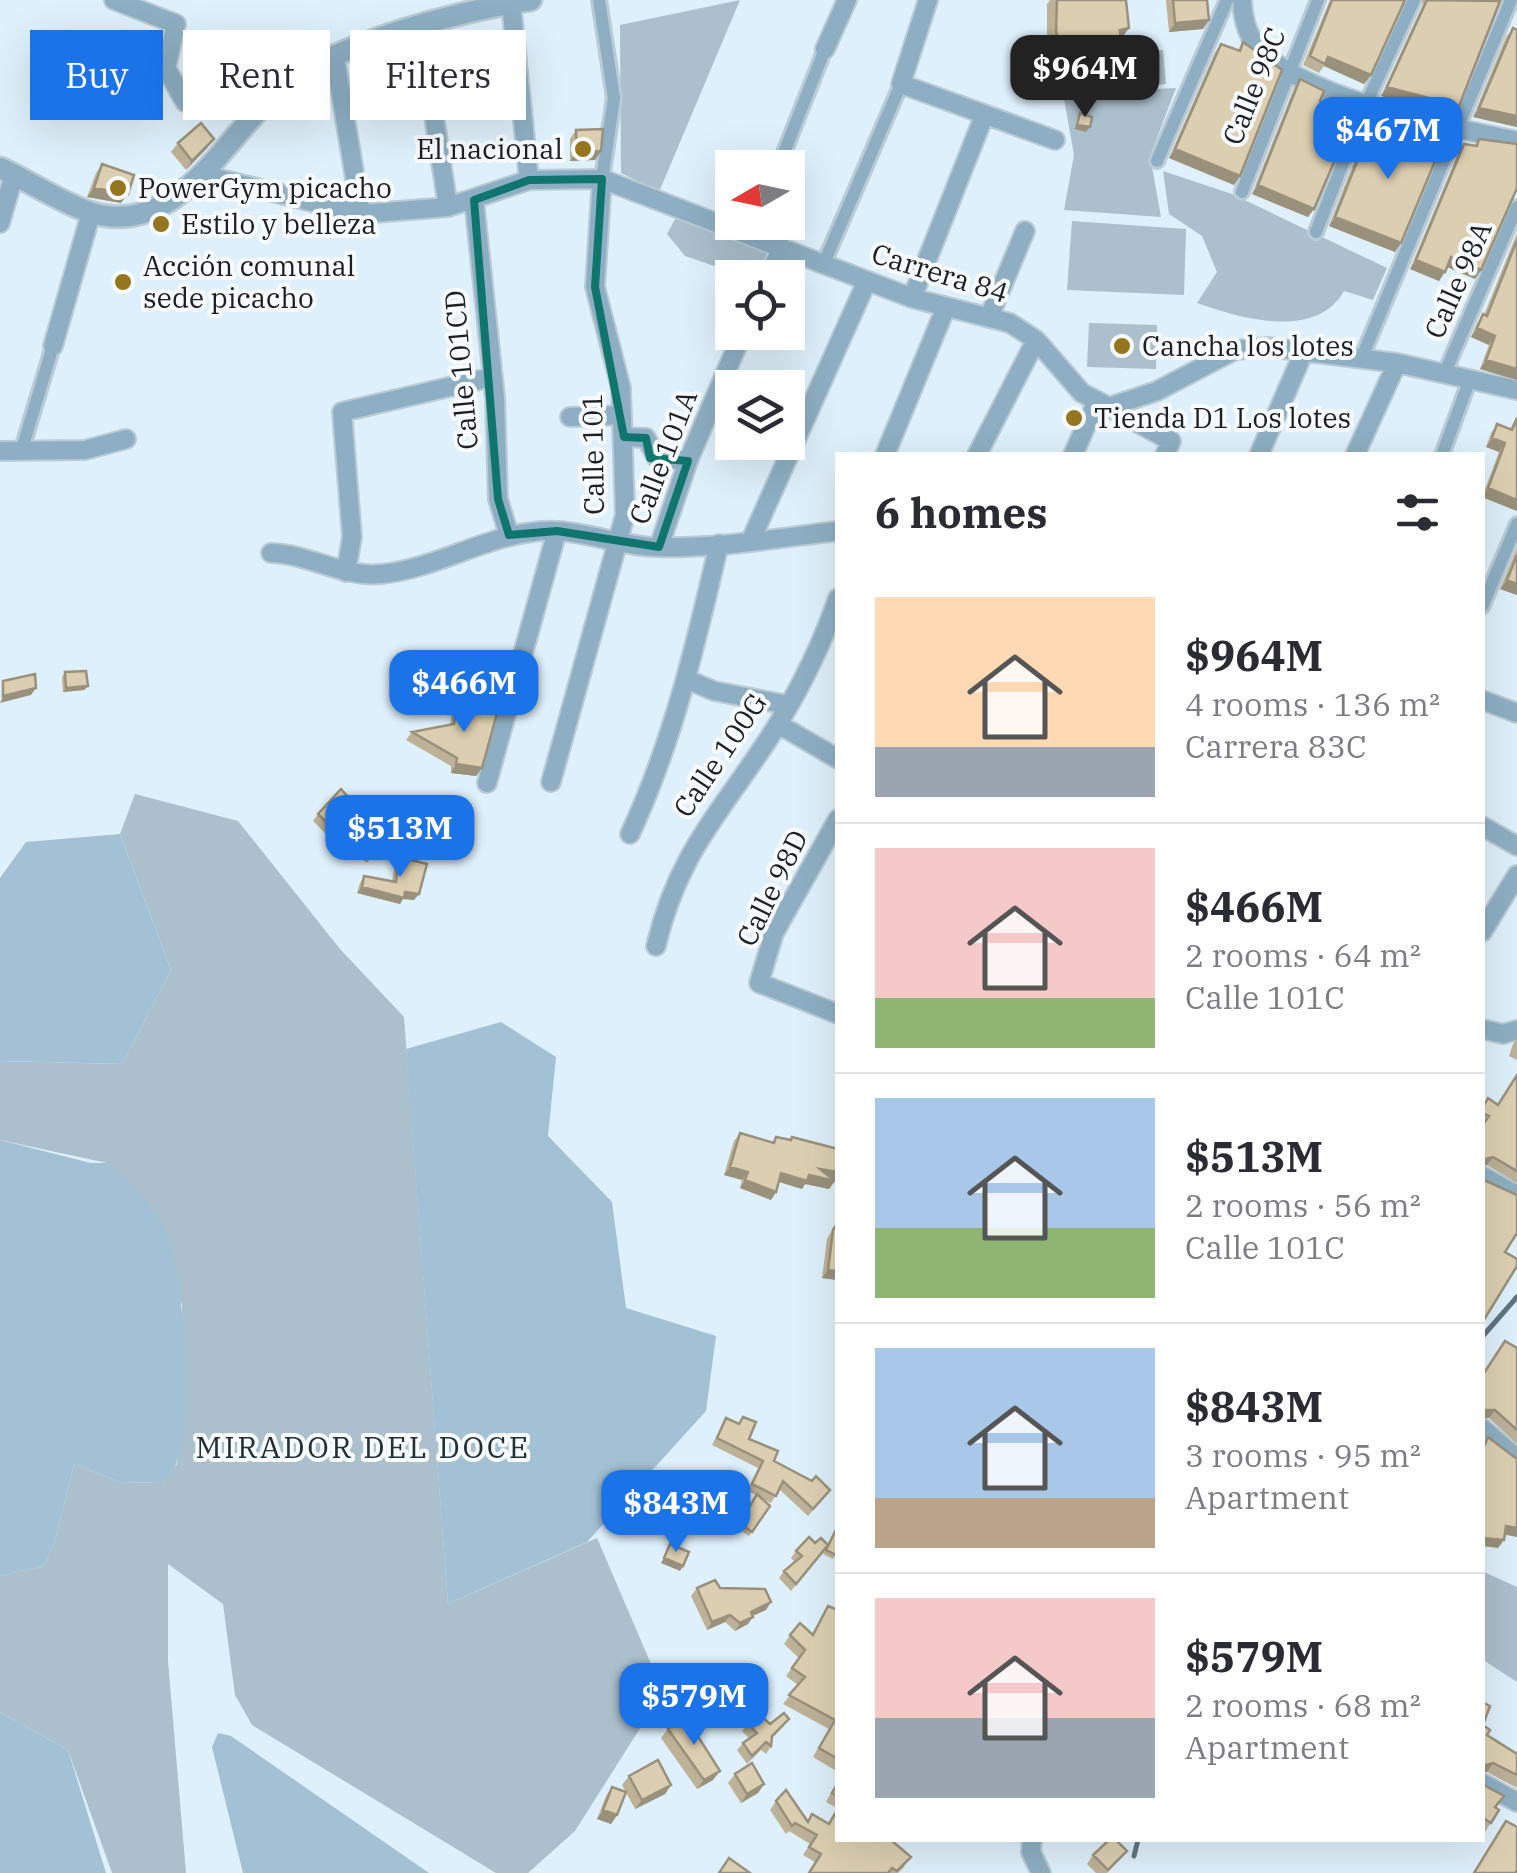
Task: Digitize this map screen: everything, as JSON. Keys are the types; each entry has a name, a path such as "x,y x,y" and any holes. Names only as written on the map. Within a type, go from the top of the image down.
{"street":[{"path":"114,0 176,24 166,68 177,94 183,98"},
{"path":"599,0 614,98 602,179"},
{"path":"785,150 847,0"},
{"path":"824,263 901,84 928,0"},
{"name":"Calle 98C","path":"1157,161 1227,0"},
{"path":"1242,0 1249,36 1265,56 1290,72 1366,104 1517,141"},
{"name":"Calle 98C","path":"1242,192 1318,0"},
{"path":"1316,232 1366,104 1414,0"},
{"path":"1362,357 1456,125 1512,0"},
{"path":"330,61 420,24 521,2 529,180"},
{"path":"420,24 448,207"},
{"path":"335,58 361,214"},
{"path":"901,84 1054,140"},
{"path":"912,298 984,116"},
{"path":"0,223 7,172 91,213 148,209 204,176 252,120"},
{"name":"Carrera 84","path":"204,176 361,214 448,207 529,180 602,179 715,215"},
{"name":"Calle 101","path":"550,782 618,545 627,479 614,357 595,287 602,179"},
{"name":"Calle 101CD","path":"474,200 492,377 498,499 509,535"},
{"name":"Calle 98A","path":"1444,372 1517,207"},
{"path":"22,449 91,213"},
{"path":"990,315 1026,231"},
{"name":"Carrera 84","path":"772,240 912,298 990,315 1036,340 1102,405 1168,448"},
{"path":"776,260 782,247"},
{"path":"752,540 866,281"},
{"path":"885,452 946,306"},
{"path":"979,452 1036,340"},
{"name":"Calle 101A","path":"659,547 688,461 735,350"},
{"path":"1074,452 1102,405 1158,392 1235,350 1305,350 1362,357 1517,390"},
{"path":"1260,452 1305,350"},
{"path":"1356,452 1397,363"},
{"path":"346,572 352,537 342,412 492,377"},
{"path":"1443,452 1470,379"},
{"path":"570,417 622,415"},
{"path":"624,436 646,438 657,458 688,461"},
{"path":"0,451 85,450 126,438"},
{"path":"1485,600 1517,524"},
{"path":"271,553 307,556 346,572 387,573 509,535 557,531 618,545 659,547 835,531"},
{"path":"487,783 557,531"},
{"path":"630,834 648,794 686,679 718,544"},
{"name":"Calle 100G","path":"656,946 664,913 695,840 778,724 835,604"},
{"path":"686,679 714,690 788,706"},
{"path":"1485,701 1517,712"},
{"path":"778,724 835,757"},
{"name":"Calle 98D","path":"835,824 774,934 759,982 835,1013"},
{"path":"1485,828 1517,846"},
{"path":"1485,927 1517,876"},
{"path":"1485,1030 1502,1034 1517,1030"},
{"path":"1485,1178 1517,1195"},
{"path":"1485,1431 1517,1458"},
{"path":"1485,1785 1517,1802"},
{"path":"1032,1842 1031,1852 1041,1873"}],"highlighted area":[{"path":"602,179 595,287 624,437 646,438 650,458 688,461 659,547 557,531 509,535 498,499 474,200 529,180"}],"shaded area":[{"path":"740,0 659,192 621,173 620,25"},
{"path":"1163,50 1166,84 1122,87 1120,53"},
{"path":"1116,76 1120,91 1176,88 1150,156 1161,217 1064,210 1074,155 1061,82"},
{"path":"1163,171 1232,194 1387,268 1373,300 1344,291 1315,316 1296,321 1255,319 1197,303 1217,272 1202,236 1169,214"},
{"path":"675,219 688,220 715,229 715,240 747,240 770,248 764,260 715,260 715,266 685,256 667,234"},
{"path":"1072,221 1186,229 1184,295 1067,290"},
{"name":"Cancha los lotes","path":"1089,323 1157,325 1156,369 1087,367"},
{"path":"135,794 238,821 340,949 404,1017 448,1604 597,1538 663,1692 575,1831 528,1873 496,1873 252,1725 235,1695 223,1604 168,1564 168,1661 186,1873 112,1873 68,1750 0,1712 0,1576 44,1566 55,1541 74,1464 120,1482 163,1483 177,1464 183,1420 182,1304 107,1163 0,1140 0,1061 122,1064 171,970 120,834"},
{"path":"120,834 171,970 122,1064 0,1061 0,878 26,842"},
{"path":"501,1022 556,1057 548,1136 612,1202 626,1308 716,1336 706,1411 587,1542 448,1604 406,1049"},
{"path":"0,1140 91,1163 107,1163 147,1203 166,1233 173,1253 182,1313 185,1384 181,1444 175,1467 163,1483 120,1482 74,1464 55,1541 44,1566 0,1576"},
{"path":"1485,1572 1517,1587 1517,1682 1485,1661"},
{"path":"0,1712 68,1750 106,1873 0,1873"},
{"path":"218,1733 231,1736 429,1873 243,1873 212,1747"}],"building":[{"path":"1057,0 1126,0 1129,28 1120,30 1121,46 1063,52 1056,32"},
{"path":"1173,0 1207,0 1209,20 1175,23"},
{"path":"1332,0 1405,0 1371,75 1328,57 1325,64 1310,56"},
{"path":"1427,0 1500,1 1459,106 1387,87"},
{"path":"1513,28 1517,30 1517,116 1479,108"},
{"path":"1243,42 1282,70 1240,176 1175,149 1221,44 1240,51"},
{"path":"1300,79 1324,91 1320,101 1354,115 1314,209 1258,185"},
{"path":"1080,113 1092,117 1090,127 1077,125"},
{"path":"201,123 214,139 192,161 178,143"},
{"path":"1372,124 1407,139 1411,128 1436,142 1438,154 1401,243 1335,217"},
{"path":"603,129 601,151 577,152 576,130"},
{"path":"1479,139 1517,144 1517,188 1481,270 1451,257 1445,272 1416,260 1464,144 1477,146"},
{"path":"102,164 134,175 128,194 94,188"},
{"path":"1517,240 1517,369 1486,360 1495,336 1477,328 1483,314 1487,316"},
{"path":"1517,418 1517,500 1488,488 1505,443 1492,438 1497,424 1512,430"},
{"path":"1517,555 1517,584 1507,580"},
{"path":"86,671 88,686 66,688 65,672"},
{"path":"35,674 36,688 3,696 3,681"},
{"path":"458,702 497,713 482,768 456,764 457,758 412,732 454,724"},
{"path":"341,789 356,806 334,830 318,814"},
{"path":"370,826 383,834 374,854 359,843"},
{"path":"399,857 427,864 419,894 405,892 404,898 362,887 364,876 396,882"},
{"path":"1517,1075 1517,1171 1493,1157 1485,1159 1485,1122 1489,1116 1485,1114 1485,1104 1488,1098 1498,1105"},
{"path":"740,1133 774,1143 776,1137 792,1137 835,1148 835,1172 820,1169 835,1181 809,1175 807,1181 781,1173 776,1192 745,1180 748,1172 730,1167"},
{"path":"1485,1180 1517,1195 1517,1233 1505,1252 1517,1259 1517,1266 1485,1318"},
{"path":"835,1227 835,1271 828,1270"},
{"path":"1505,1341 1517,1348 1517,1430 1495,1410 1485,1410 1485,1371"},
{"path":"743,1417 756,1422 749,1439 778,1451 774,1461 812,1481 816,1476 830,1490 813,1509 783,1481 776,1496 752,1484 763,1461 717,1438 726,1418 739,1424"},
{"path":"1488,1437 1517,1459 1517,1528 1506,1526 1504,1540 1485,1538"},
{"path":"757,1494 770,1506 752,1532 740,1523"},
{"path":"835,1532 835,1554 826,1550"},
{"path":"809,1537 815,1543 821,1538 828,1545 796,1584 784,1571 802,1556 796,1551"},
{"path":"670,1544 689,1552 683,1566 664,1558"},
{"path":"715,1580 720,1588 765,1589 771,1602 740,1623 730,1615 712,1622 697,1588"},
{"path":"828,1606 835,1609 835,1720 789,1695 805,1677 792,1668 805,1650 790,1635 800,1623 813,1635"},
{"path":"758,1713 770,1724 784,1713 789,1719 772,1736 771,1746 766,1742 752,1756 743,1743 757,1733 748,1724"},
{"path":"685,1716 720,1771 704,1780 668,1729"},
{"path":"835,1720 835,1757 819,1748"},
{"path":"1485,1726 1490,1730 1487,1735 1517,1754 1517,1775 1493,1763 1485,1765"},
{"path":"658,1760 671,1785 642,1800 629,1776"},
{"path":"752,1763 764,1784 747,1794 735,1774"},
{"path":"1485,1786 1504,1796 1495,1807 1499,1810 1491,1823 1485,1819"},
{"path":"612,1787 626,1792 617,1815 603,1810"},
{"path":"786,1790 808,1822 812,1814 829,1824 835,1814 835,1842 893,1842 911,1857 897,1871 892,1868 888,1873 809,1873 821,1854 809,1847 817,1835 795,1823 792,1826 776,1801"},
{"path":"1506,1821 1517,1827 1517,1871 1474,1873"},
{"path":"1107,1842 1118,1842 1127,1851 1108,1870 1093,1855"},
{"path":"729,1858 750,1873 719,1873"}],"waterway":[{"path":"1485,1334 1517,1297"},
{"path":"1134,1856 1138,1842"}],"place":[{"name":"El nacional","path":"583,149"},
{"name":"PowerGym picacho","path":"118,188"},
{"name":"Estilo y belleza","path":"161,224"},
{"name":"Acción comunal sede picacho","path":"123,282"},
{"name":"Cancha los lotes","path":"1122,346"},
{"name":"Tienda D1 Los lotes","path":"1074,418"}],"district":[{"name":"MIRADOR DEL DOCE","path":"363,1448"}]}
